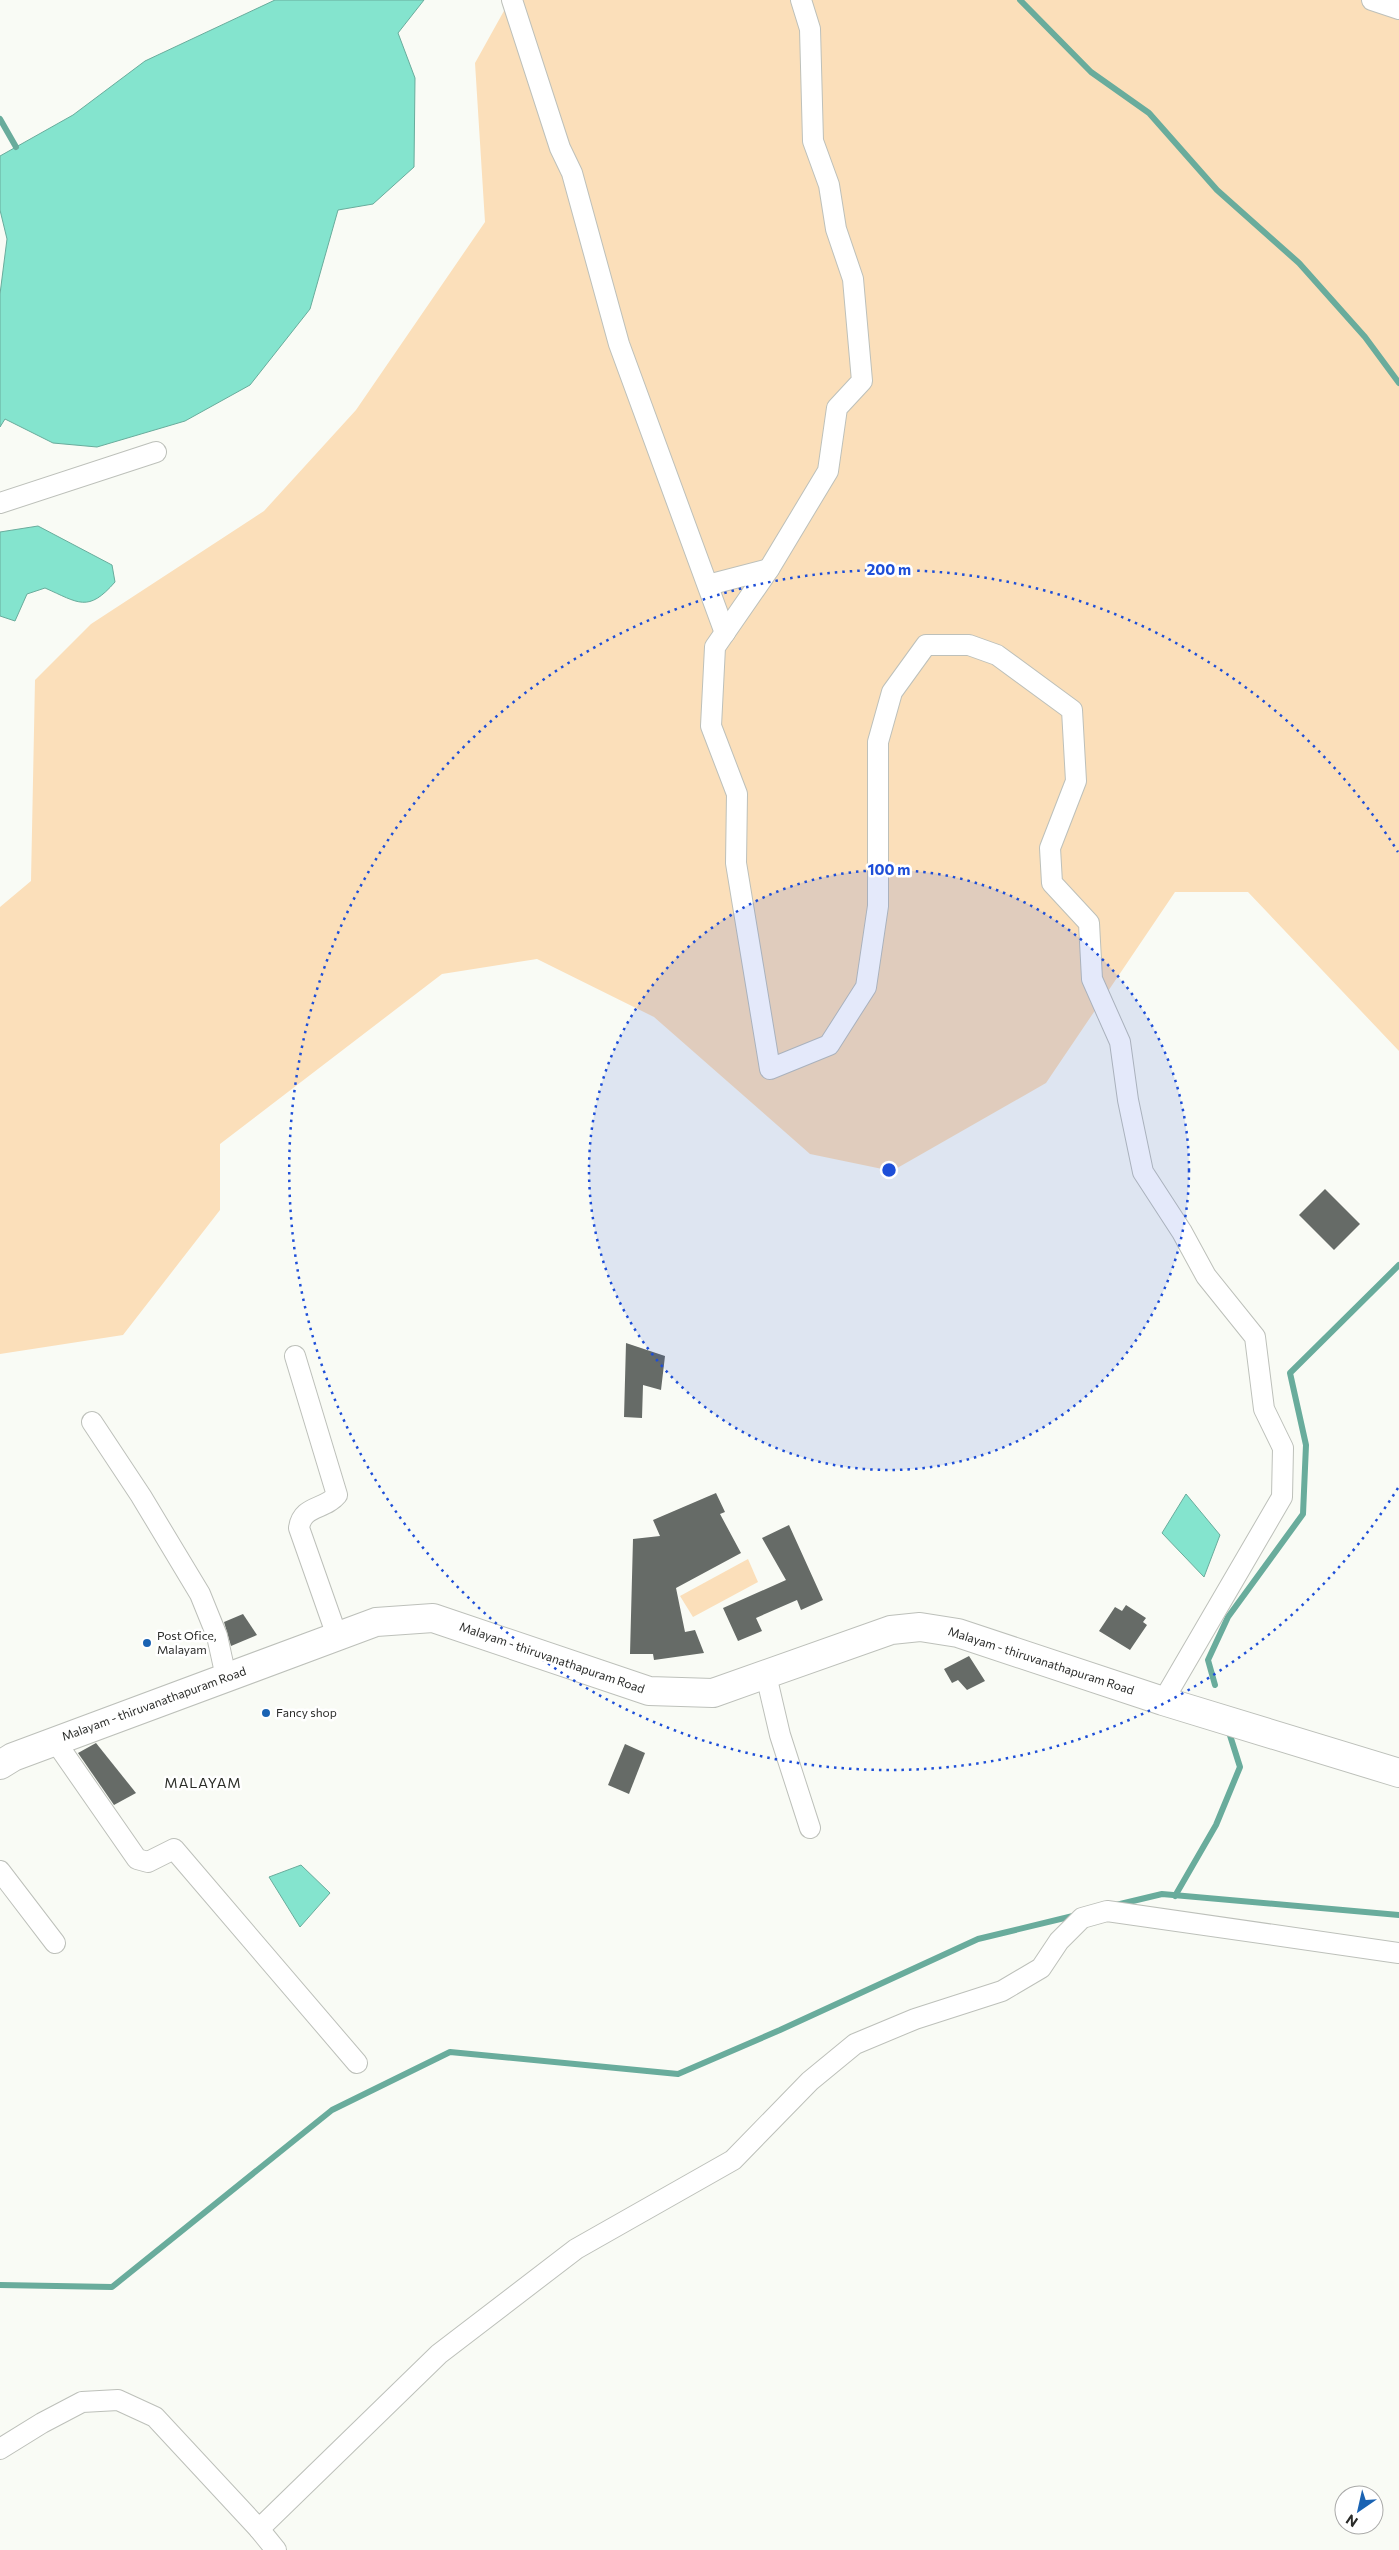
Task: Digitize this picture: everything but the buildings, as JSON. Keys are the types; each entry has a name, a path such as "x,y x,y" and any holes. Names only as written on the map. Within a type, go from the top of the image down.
{"main road":[{"name":"Malayam - thiruvanathapuram Road","path":"0,1765 13,1757 55,1741 376,1622 433,1618 649,1691 713,1693 892,1630 920,1627 958,1633 1163,1701 1399,1774"}],"street":[{"path":"512,0 560,148 572,173 619,344 725,633"},
{"path":"801,0 810,29 814,141 829,185 836,229 853,279 862,381 837,408 828,470 770,569 715,648 711,726 737,794 736,863 770,1069 829,1045 866,988 878,906 878,742 892,692 926,645 969,645 997,655 1072,710 1076,781 1050,848 1052,883 1089,923 1092,979 1120,1042 1128,1100 1143,1172 1182,1232 1206,1276 1255,1337 1264,1409 1283,1448 1282,1497 1163,1701"},
{"path":"1372,0 1399,9"},
{"path":"0,503 156,452"},
{"path":"708,586 770,569"},
{"path":"295,1356 337,1494 331,1502 306,1511 300,1518 299,1528 337,1636"},
{"path":"92,1422 141,1496 200,1594 217,1636 226,1677"},
{"path":"766,1675 780,1735 810,1828"},
{"path":"55,1741 137,1859 148,1862 174,1849 357,2063"},
{"path":"0,1871 55,1943"},
{"path":"259,2529 439,2354 576,2249 733,2160 810,2081 856,2044 915,2019 1002,1991 1041,1968 1059,1941 1082,1918 1107,1910 1399,1953"},
{"path":"0,2450 42,2423 82,2402 118,2400 155,2417 259,2529 276,2550"}],"shaded area":[{"path":"275,0 424,0 398,33 415,78 414,167 373,204 338,210 310,309 250,385 185,421 97,447 53,443 5,419 0,427 0,294 7,239 0,210 0,156 73,115 145,61"},
{"path":"510,0 1399,0 1399,1051 1248,892 1175,892 1046,1083 892,1171 810,1154 654,1017 537,959 442,974 220,1144 220,1210 123,1335 0,1354 0,907 31,881 35,680 91,624 264,511 356,410 485,222 475,63"},
{"path":"38,526 112,565 115,582 97,598 83,602 66,598 45,588 27,594 15,621 0,616 0,532"},
{"path":"1186,1494 1220,1535 1204,1577 1162,1533"},
{"path":"748,1559 758,1582 693,1617 680,1596"},
{"path":"301,1865 330,1893 300,1927 269,1877"}],"waterway":[{"path":"1020,0 1091,72 1149,113 1217,190 1299,263 1365,337 1399,383"},
{"path":"0,119 16,147"},
{"path":"1215,1685 1208,1660 1228,1617 1303,1514 1306,1445 1290,1373 1399,1265"},
{"path":"1175,1896 1216,1825 1240,1767 1228,1729"},
{"path":"1116,1905 1162,1894 1399,1915"},
{"path":"0,2285 112,2287 332,2110 450,2052 678,2074 780,2030 978,1939 1077,1915"}],"place":[{"name":"Post Ofice, Malayam","path":"147,1643"},
{"name":"Fancy shop","path":"266,1713"}],"district":[{"name":"MALAYAM","path":"203,1783"}]}
